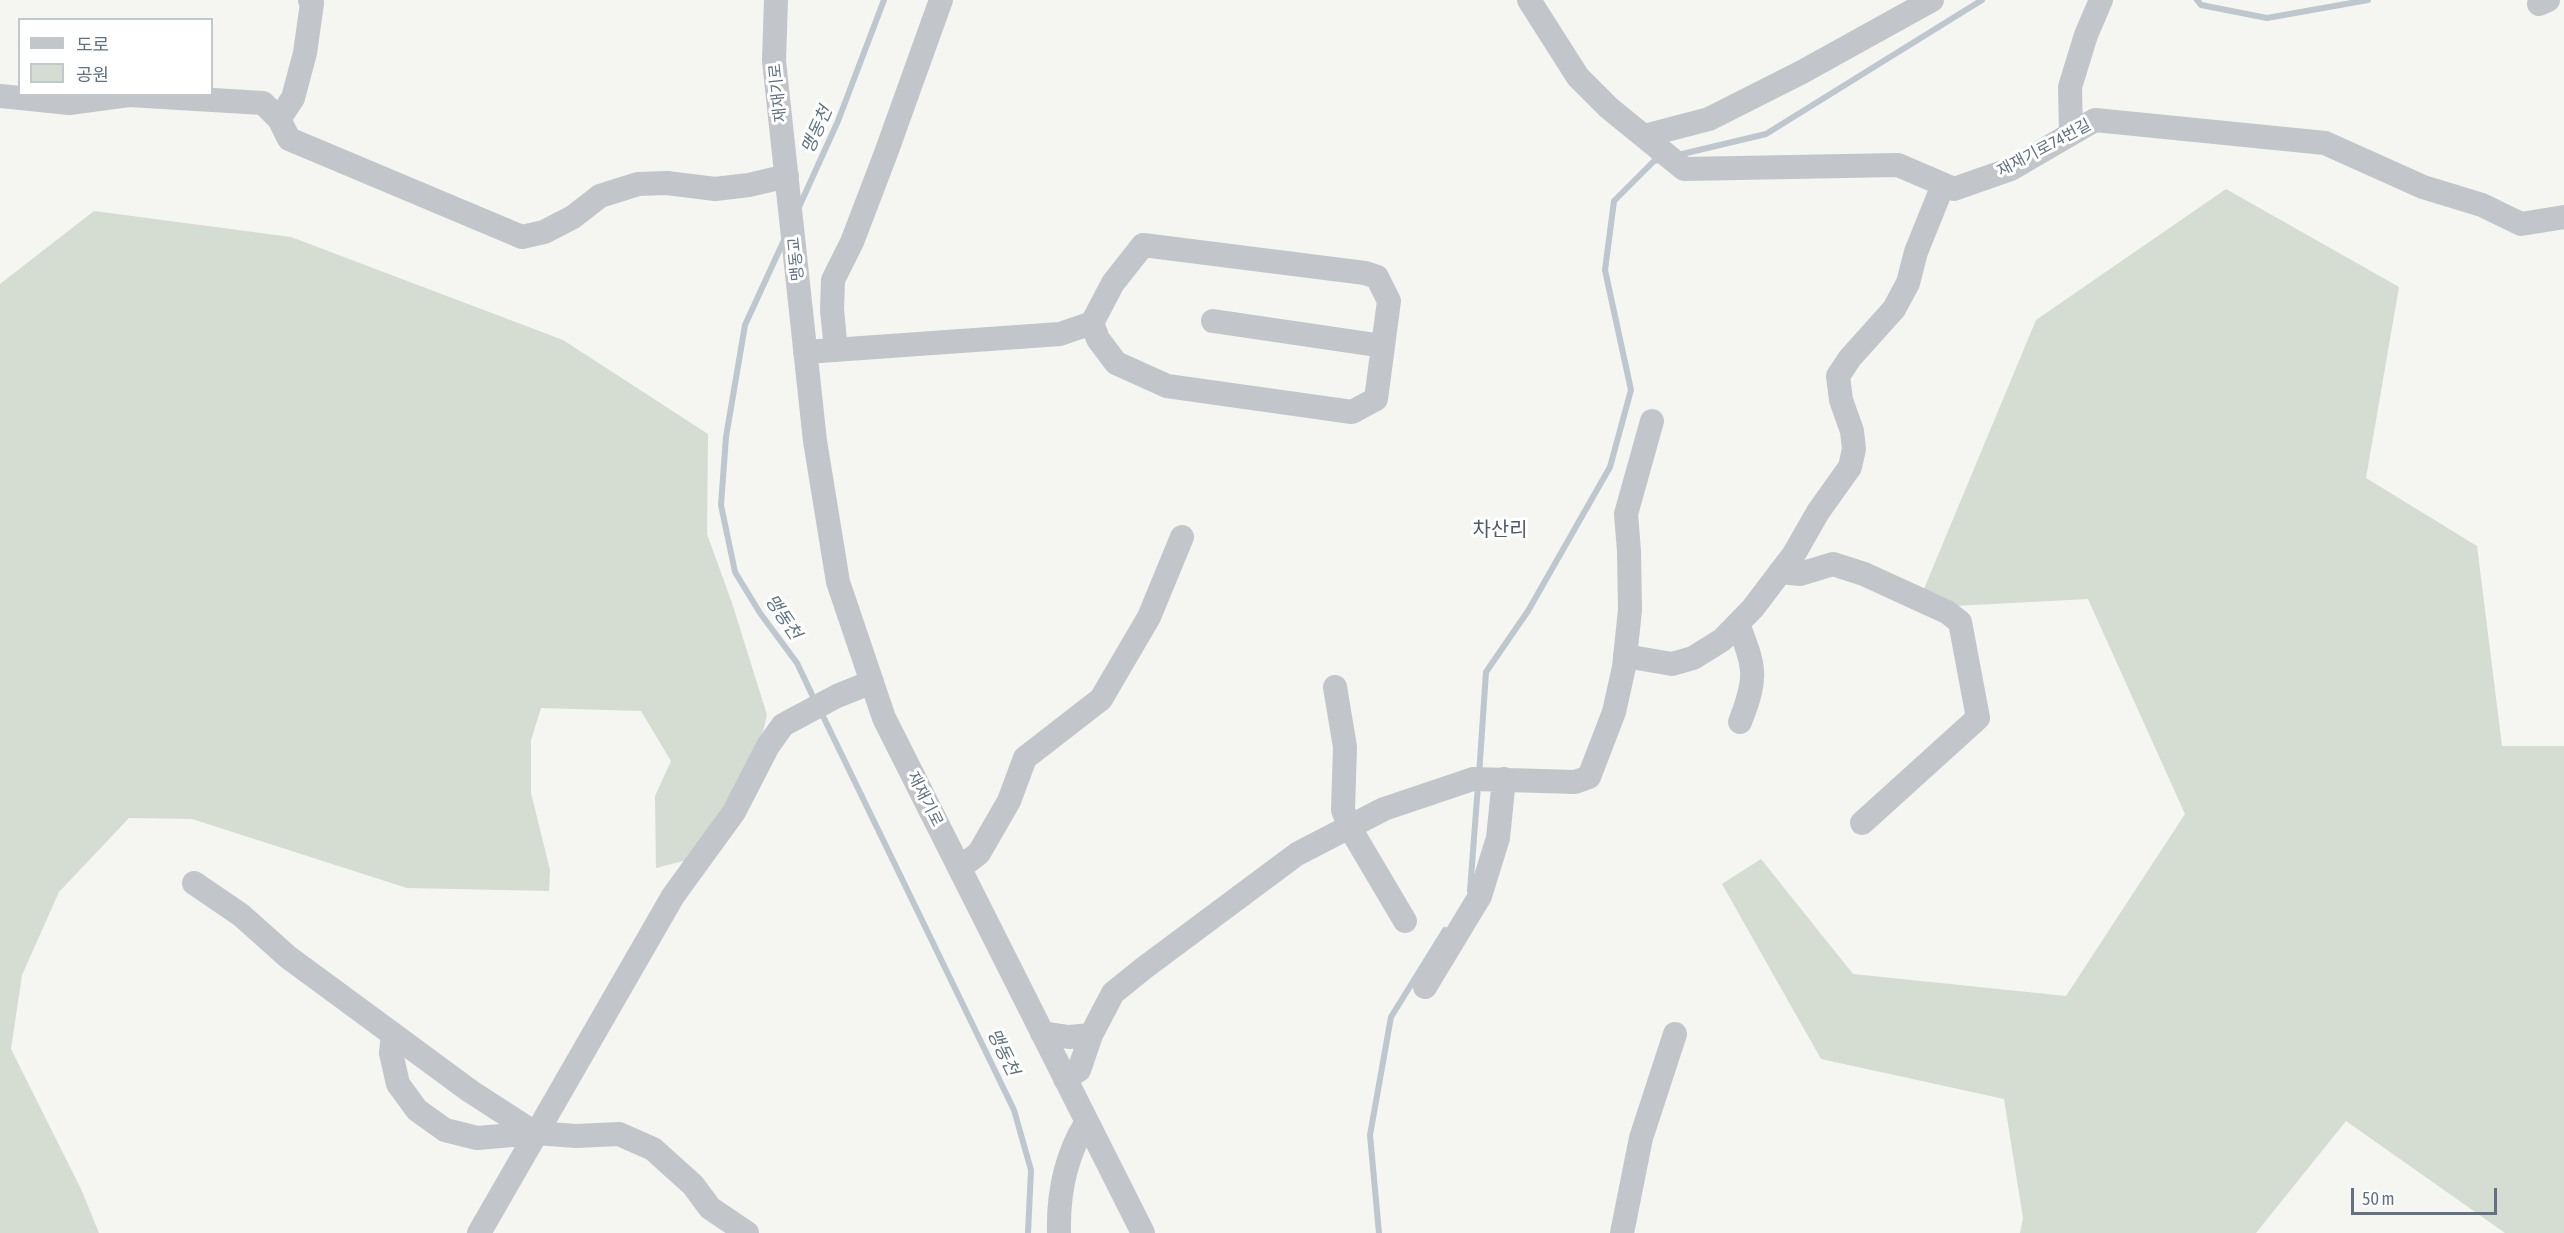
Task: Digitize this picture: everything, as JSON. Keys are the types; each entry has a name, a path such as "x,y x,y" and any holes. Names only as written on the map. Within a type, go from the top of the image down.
{"street":[{"path":"279,119 293,98 305,53 312,3 310,0"},
{"name":"재재기로","path":"776,0 774,61 788,180"},
{"path":"836,350 832,310 833,280 852,242 941,0"},
{"name":"재재기로74번길","path":"1529,0 1546,11 1578,77 1609,108 1684,170 1898,165 1954,189 2011,169 2095,120 2325,143 2423,187 2482,206 2521,224 2564,217"},
{"path":"1651,143 1709,119 1802,72 1932,0"},
{"path":"2071,134 2070,87 2101,0"},
{"path":"0,96 69,103 122,96"},
{"path":"152,96 263,103 279,119 289,139 522,237 544,232 573,217 600,196 638,184 667,183 715,189 788,180"},
{"name":"맹동교","path":"788,180 804,343"},
{"path":"1625,656 1672,664 1693,658 1722,639 1738,624 1794,554 1818,512 1850,466 1854,449 1852,431 1841,400 1838,376 1850,358 1894,309 1908,283 1916,252 1943,184"},
{"path":"804,343 836,350 1060,334 1092,323 1113,283 1143,245 1365,273 1377,277 1389,301 1376,399 1352,412 1167,386 1116,363 1098,339 1092,323"},
{"path":"1213,321 1383,346"},
{"name":"재재기로","path":"804,343 815,441 838,582 884,718 1143,1233"},
{"path":"1065,1079 1079,1070 1091,1035 1113,993 1297,854 1384,809 1490,779 1575,782 1589,777 1614,712 1625,656 1630,610 1626,514 1653,421"},
{"path":"960,868 979,853 1009,801 1025,758 1101,699 1149,617 1182,537"},
{"path":"1780,572 1800,574 1833,564 1864,574 1947,612 1960,622 1978,718 1862,823"},
{"path":"1738,624 1752,662 1752,692 1740,722"},
{"path":"479,1233 673,896 734,812 768,746 783,725 837,696 872,682"},
{"path":"1335,687 1345,747 1343,810 1350,828 1405,921"},
{"path":"1425,987 1480,896 1498,838 1490,779"},
{"path":"194,883 241,915 288,957 470,1091 535,1133"},
{"path":"1042,1033 1069,1037 1091,1035"},
{"path":"393,1034 392,1053 398,1084 417,1110 445,1130 477,1138 535,1133 576,1136 619,1134 653,1149 693,1185 710,1208 747,1233"},
{"path":"1622,1233 1641,1138 1675,1034"},
{"path":"1059,1233 1064,1171 1074,1143 1086,1123"}],"green space":[{"path":"2226,189 2399,287 2366,478 2477,546 2502,746 2564,746 2564,1233 2505,1233 2346,1121 2256,1233 2020,1233 2023,1218 2004,1099 1821,1059 1722,884 1761,859 1853,974 2066,996 2185,814 2088,599 1916,608 2036,320"},
{"path":"94,211 291,237 563,340 708,434 707,534 732,603 767,715 753,773 687,860 656,868 655,796 671,761 641,711 541,708 531,740 531,793 550,870 549,891 407,888 192,819 129,818 59,892 22,975 11,1049 81,1189 99,1233 0,1233 0,284"}],"waterway":[{"name":"맹동천","path":"799,207 838,121 884,0"},
{"path":"1678,155 1766,134 1982,0"},
{"path":"2197,0 2201,5 2267,18 2368,0"},
{"path":"1479,775 1486,672 1528,611 1610,467 1631,390 1605,270 1614,201 1654,161 1663,159"},
{"name":"맹동천","path":"785,238 745,325 726,437 721,505 735,572 760,613 797,663 816,703"},
{"name":"맹동천","path":"821,712 1014,1110 1031,1170 1028,1233"},
{"path":"1470,891 1478,785"},
{"path":"1379,1233 1370,1135 1391,1017 1445,930"}],"district":[{"name":"차산리","path":"1500,530"}]}
